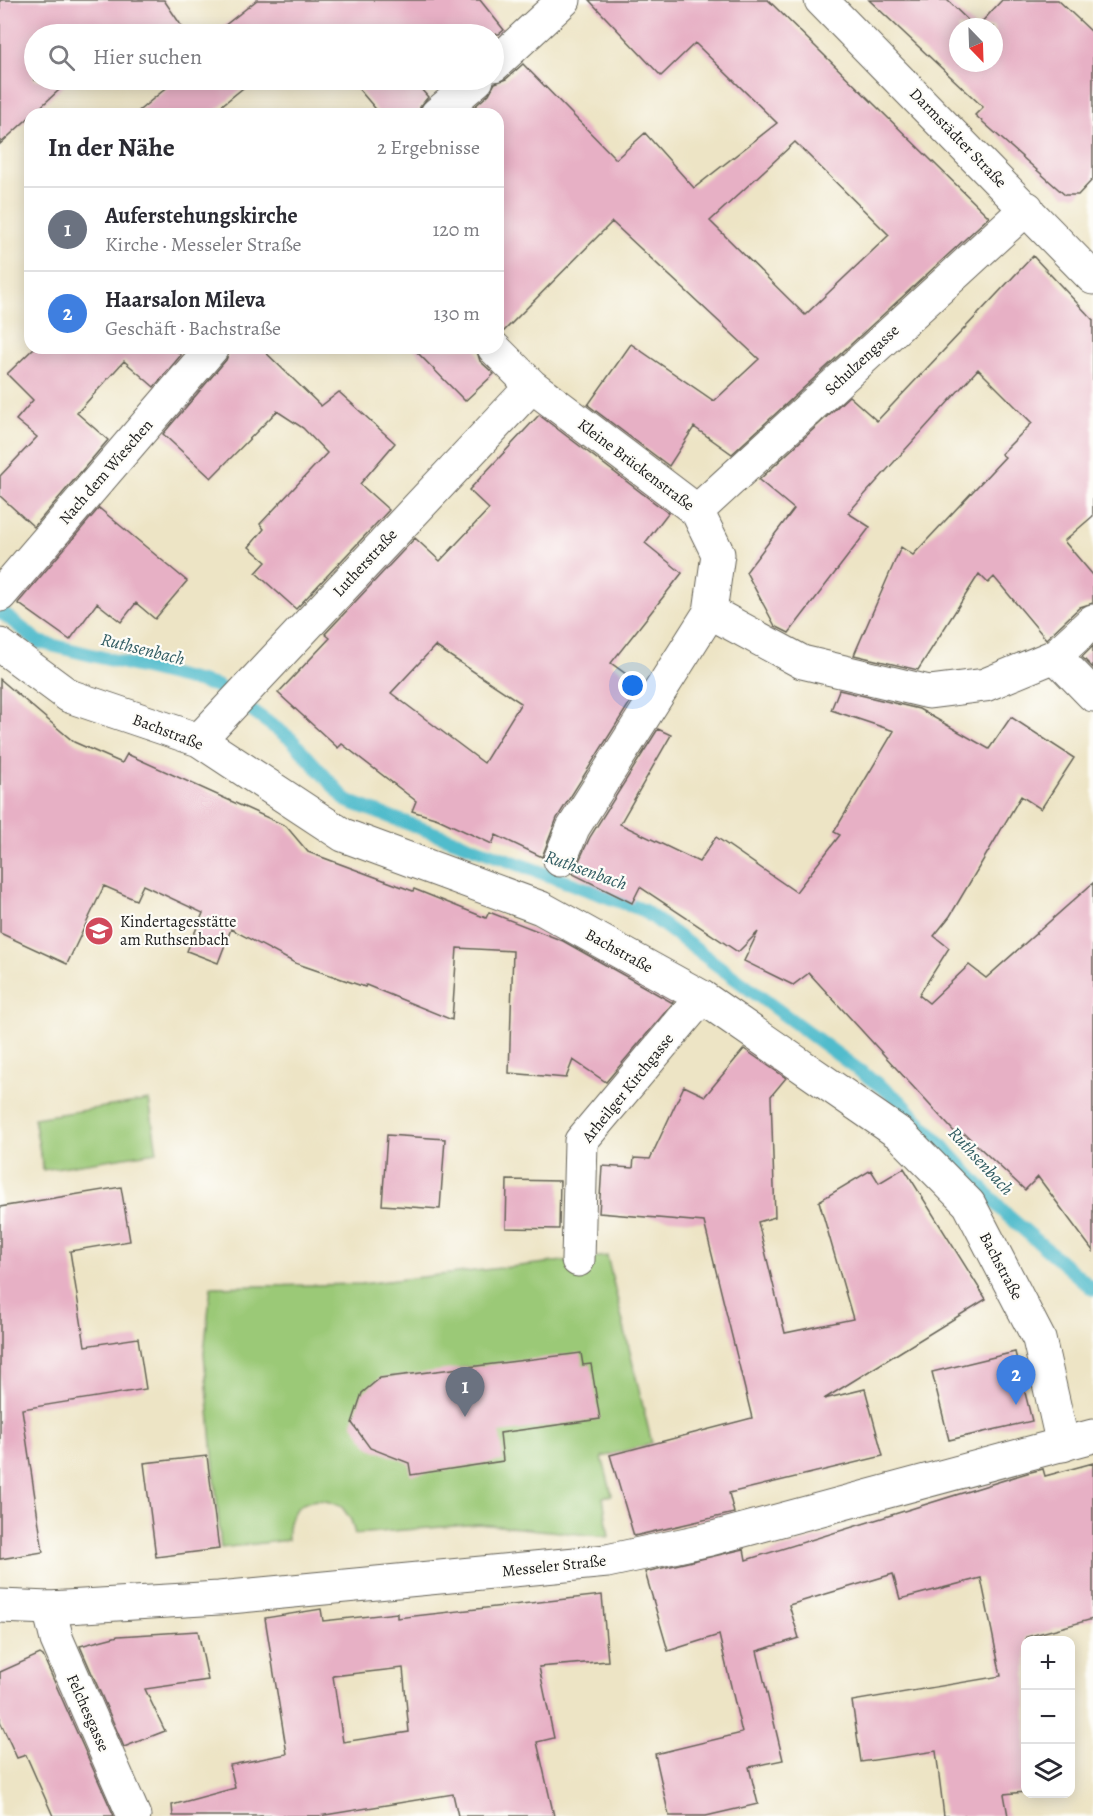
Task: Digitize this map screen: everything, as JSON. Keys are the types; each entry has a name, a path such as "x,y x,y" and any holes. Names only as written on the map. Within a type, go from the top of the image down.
{"street":[{"path":"504,56 564,0"},
{"name":"Darmstädter Straße","path":"821,0 1093,278"},
{"path":"444,108 465,90"},
{"name":"Schulzengasse","path":"697,511 1027,208"},
{"name":"Nach dem Wieschen","path":"2,593 207,354"},
{"name":"Kleine Brückenstraße","path":"500,354 532,386 697,511 718,554 710,612 573,828 560,860"},
{"name":"Lutherstraße","path":"199,740 532,386"},
{"path":"710,612 802,662 929,692 985,685 1055,656 1093,621"},
{"name":"Bachstraße","path":"0,645 69,696 199,740 343,835 541,908 702,997 900,1134 969,1204 1039,1339 1078,1441"},
{"path":"1055,656 1093,695"},
{"name":"Arheilger Kirchgasse","path":"578,1260 581,1141 702,997"},
{"name":"Messeler Straße","path":"0,1606 49,1608 219,1598 607,1561 710,1539 1078,1441"},
{"name":"Felchesgasse","path":"49,1608 57,1640 134,1816"}],"green space":[{"path":"149,1100 157,1152 43,1170 34,1118"},
{"path":"607,1256 652,1444 602,1457 612,1495 603,1497 609,1537 479,1524 355,1534 351,1520 342,1507 320,1500 302,1504 296,1510 288,1528 288,1540 221,1548 204,1353 211,1287 361,1284"}],"building":[{"path":"0,0 164,0 180,24 24,24 24,90 59,90 39,108 24,108 24,122 0,144"},
{"path":"257,0 480,0 499,24 227,24"},
{"path":"589,0 768,0 989,217 732,454 694,427 669,466 588,405 631,344 714,401 759,359 612,222 504,331 504,108 473,108 491,90 504,90 504,80 523,64 616,159 645,133 694,188 777,123 695,43 661,76","holes":["795,142 889,235 805,315 710,221"]},
{"path":"869,0 947,0 966,18 949,18 949,72 1003,72 1003,18 985,18 1002,0 1058,0 1093,33 1093,179 1078,195 1065,195 975,115 983,107"},
{"path":"164,90 241,90 218,108 142,108"},
{"path":"360,90 422,90 428,97 420,108 375,108"},
{"path":"1033,256 1093,320 1093,516 1064,541 1093,575 1093,603 1080,607 1046,639 994,577 988,583 979,574 918,670 854,655 901,547 913,555 1005,457 1001,454 1032,423 978,369 848,513 870,527 789,633 775,626 746,572 794,509 759,480 849,396 877,421"},
{"path":"28,354 181,355 154,387 124,361 77,413 108,440 34,527 0,496 0,476 37,437 16,420 33,400 7,374"},
{"path":"228,354 267,354 321,406 339,392 395,443 360,484 389,510 296,609 256,573 266,562 249,547 264,529 260,524 327,453 303,428 277,411 211,478 163,434 226,360"},
{"path":"419,354 478,354 480,361 494,374 465,401"},
{"path":"539,415 668,513 645,543 682,573 611,663 641,685 557,818 542,857 496,835 492,844 438,819 412,811 416,801 342,744 338,748 278,693 330,638 325,634 415,538 440,561 489,509 469,490","holes":["435,646 521,703 484,763 391,693"]},
{"path":"99,508 187,581 155,619 136,603 121,622 97,603 70,640 18,603"},
{"path":"1093,646 1093,668 1082,657"},
{"path":"0,679 74,742 122,763 127,754 286,826 308,852 413,891 414,889 486,918 489,912 563,941 673,1003 606,1082 573,1060 566,1078 509,1073 513,951 457,948 452,1020 366,985 365,987 295,963 231,929 218,963 187,951 203,913 143,885 136,900 104,886 67,964 0,933"},
{"path":"839,690 919,709 989,749 1011,717 1074,758 1041,809 1021,796 950,916 934,936 949,948 919,995 929,1003 969,965 986,978 1093,883 1093,1251 1038,1177 1025,1190 965,1134 960,1138 809,973 793,985 744,961 758,932 738,952 640,887 632,903 573,874 590,837 658,729 671,735 620,824 699,862 716,837 796,892 840,835 834,832 894,731 831,710"},
{"path":"744,1049 786,1078 771,1096 775,1217 758,1222 785,1333 853,1319 819,1201 871,1170 879,1183 904,1168 986,1299 824,1399 865,1389 883,1456 729,1493 734,1513 634,1536 610,1455 752,1418 704,1222 599,1213 602,1166 633,1168 634,1158 650,1159 684,1086 705,1096"},
{"path":"387,1135 445,1139 440,1209 382,1205"},
{"path":"507,1180 560,1181 559,1229 506,1228"},
{"path":"121,1187 130,1241 70,1251 85,1346 138,1338 146,1389 22,1409 43,1552 0,1559 0,1207"},
{"path":"1015,1352 1032,1421 949,1440 932,1372"},
{"path":"581,1353 583,1365 591,1364 600,1419 500,1433 503,1461 411,1475 409,1463 370,1448 352,1423 362,1393 380,1378"},
{"path":"207,1456 219,1549 156,1557 144,1463"},
{"path":"1093,1463 1093,1619 1030,1636 1021,1636 1021,1792 1004,1794 1008,1816 944,1816 936,1751 861,1762 852,1701 1001,1676 981,1578 900,1599 893,1574 789,1605 799,1638 757,1651 783,1760 749,1767 758,1804 706,1816 669,1816 655,1754 742,1733 719,1635 668,1651 645,1572 744,1549 746,1560 1027,1473 1043,1469 1045,1476"},
{"path":"602,1595 608,1661 539,1667 554,1738 537,1742 554,1816 458,1816 453,1794 319,1816 173,1816 172,1805 235,1788 230,1765 287,1754 265,1618 321,1609 323,1621 397,1613 397,1618","holes":["403,1668 409,1732 343,1742 333,1676"]},
{"path":"198,1631 208,1680 145,1689 165,1731 124,1747 80,1646 118,1636"},
{"path":"40,1654 43,1656 114,1816 53,1816 26,1755 17,1758 0,1721 0,1672"}],"waterway":[{"name":"Ruthsenbach","path":"0,611 39,642 217,686 291,739 347,801 643,910 899,1100 1008,1216 1093,1289"}],"place":[{"name":"Kindertagesstätte am Ruthsenbach","path":"99,931"},
{"name":"Haarsalon Mileva","path":"1016,1405"},
{"name":"Auferstehungskirche","path":"465,1417"}]}
